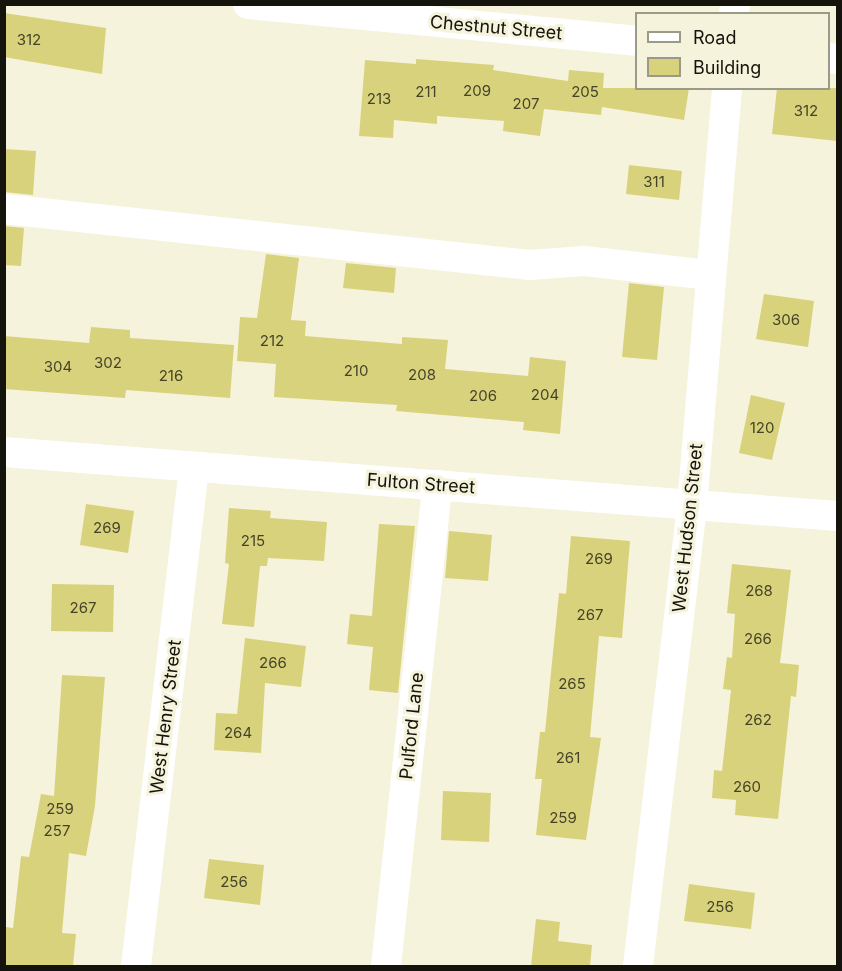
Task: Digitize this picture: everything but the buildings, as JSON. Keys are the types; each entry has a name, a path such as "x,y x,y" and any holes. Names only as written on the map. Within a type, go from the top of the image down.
{"street":[{"name":"Chestnut Street","path":"248,4 635,41"},
{"name":"West Hudson Street","path":"638,966 692,506 727,90"},
{"path":"4,209 530,266 584,261 711,275"},
{"name":"Fulton Street","path":"4,452 837,516"},
{"name":"West Henry Street","path":"136,966 194,468"},
{"name":"Pulford Lane","path":"386,966 437,485"}]}
